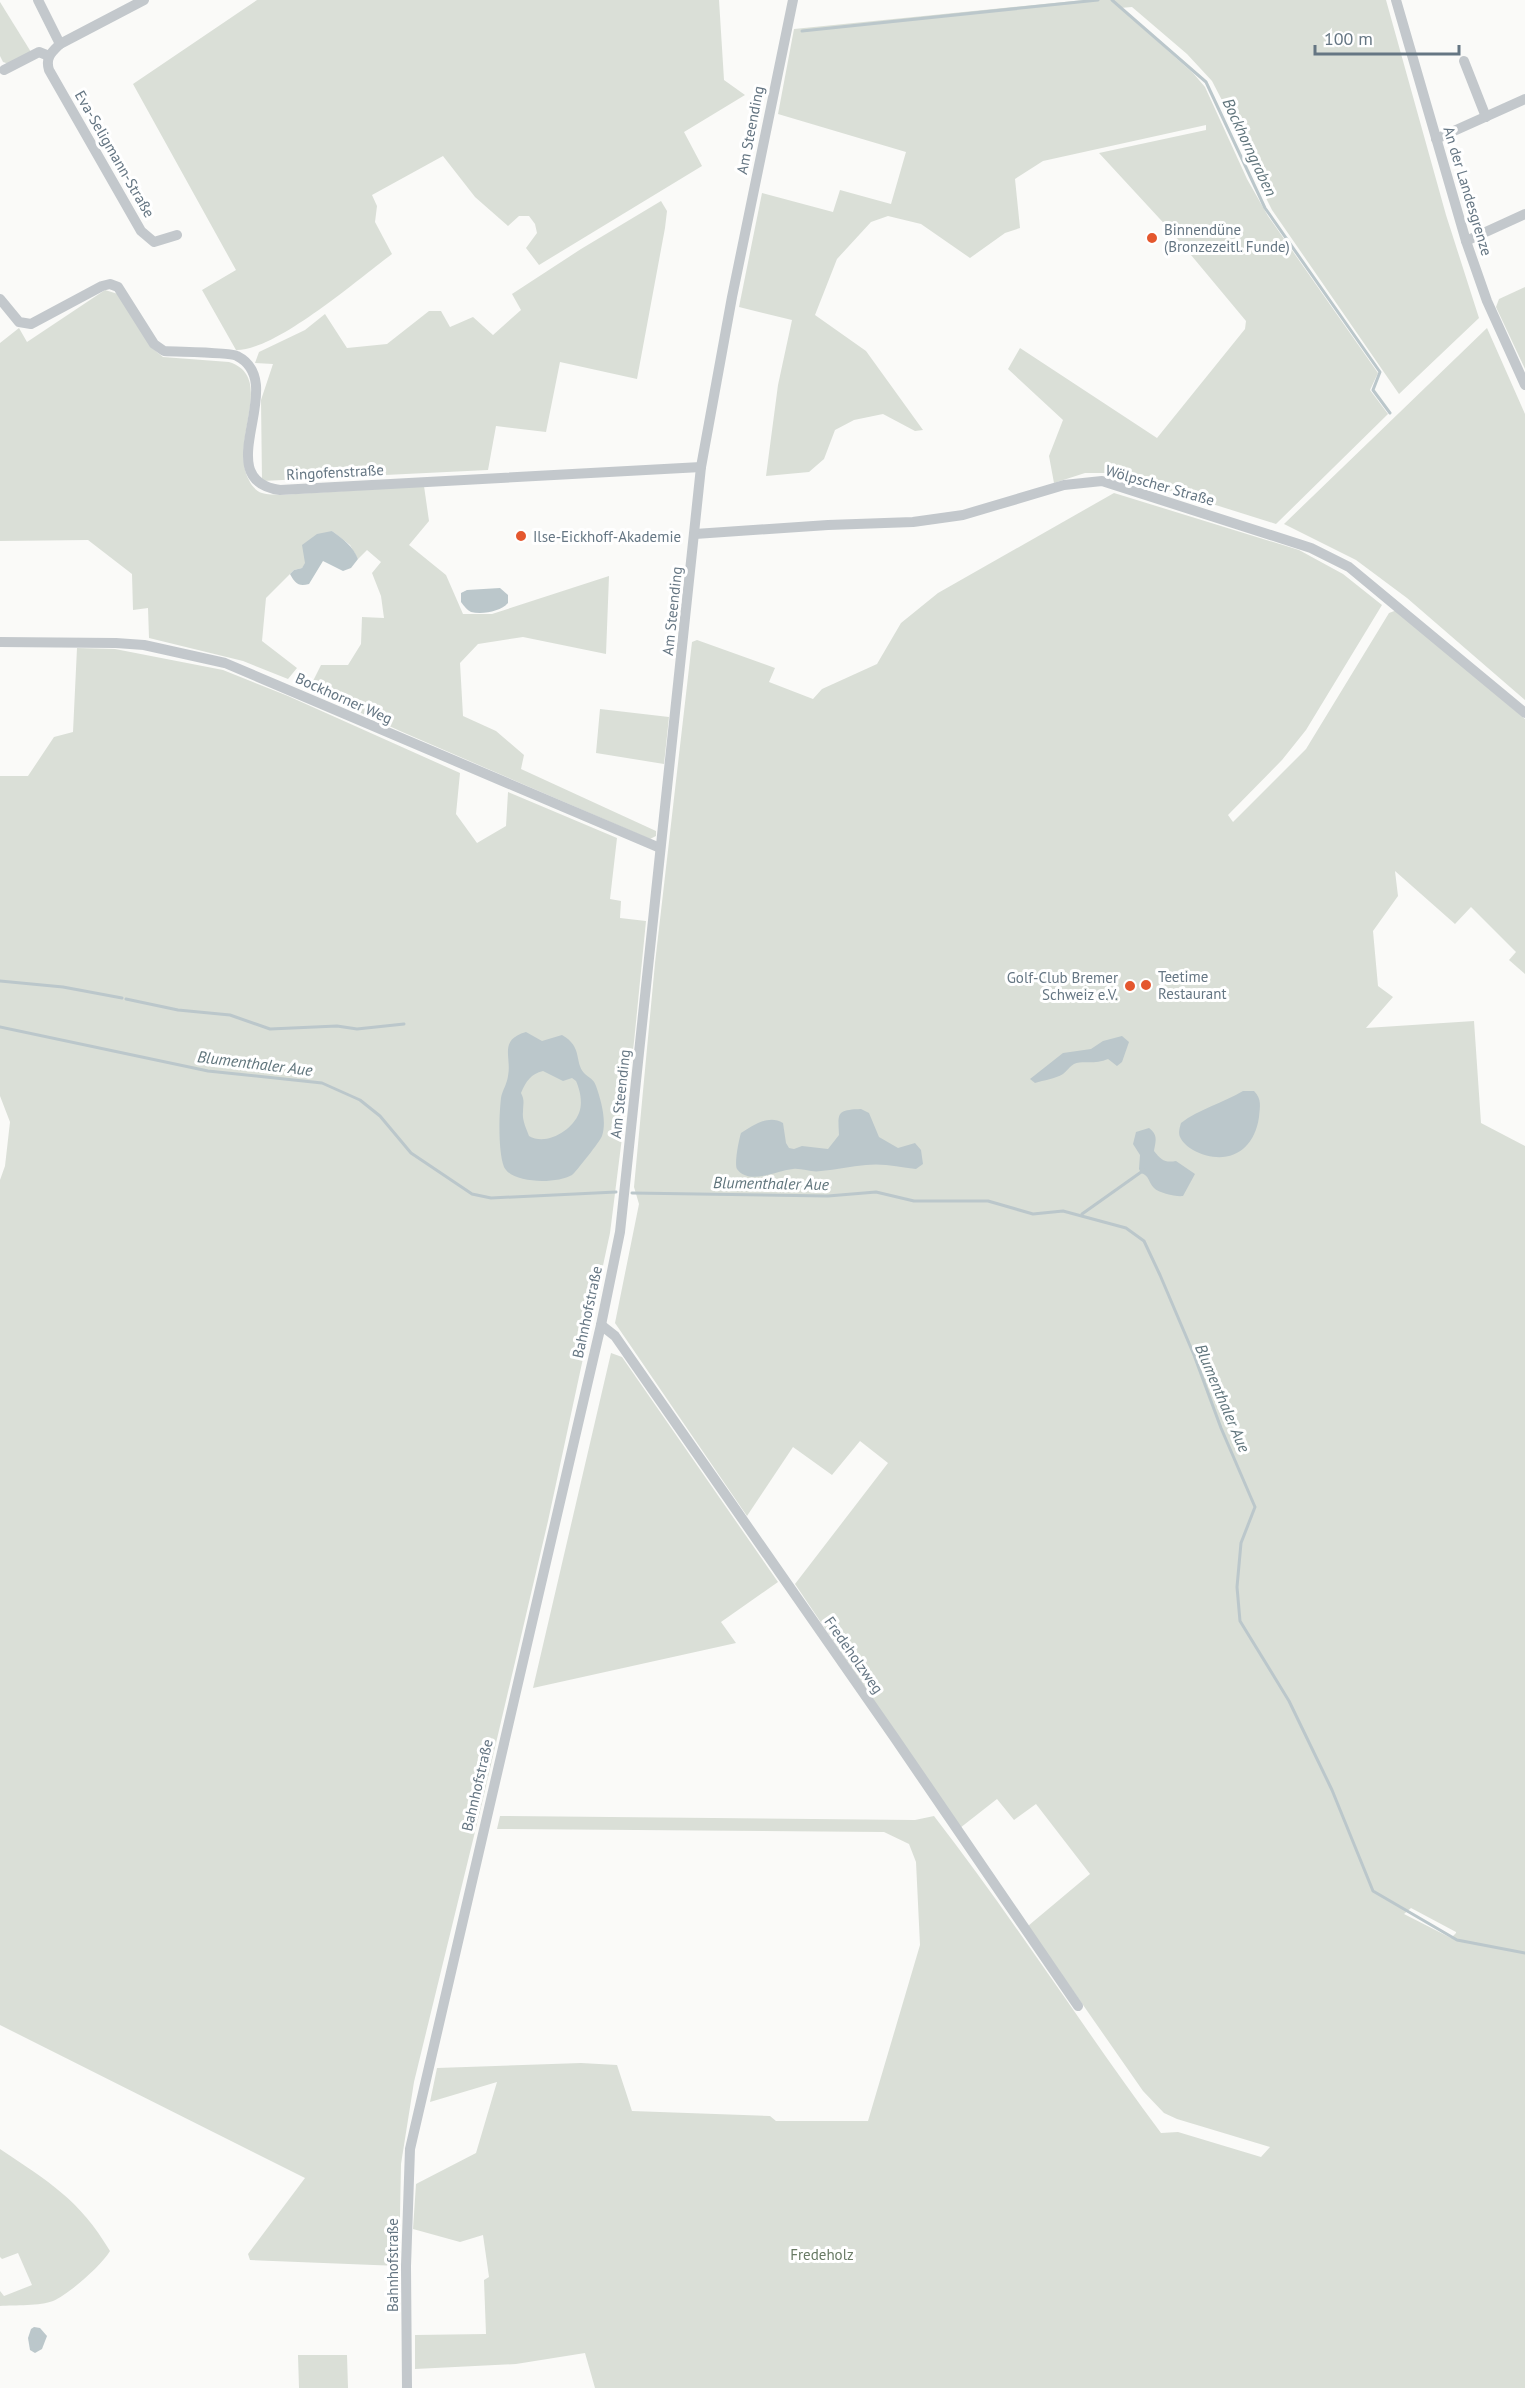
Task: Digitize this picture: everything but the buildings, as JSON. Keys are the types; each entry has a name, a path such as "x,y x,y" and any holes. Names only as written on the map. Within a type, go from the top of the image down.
{"street":[{"path":"38,0 60,44"},
{"path":"4,70 39,52 49,56 60,44 144,0"},
{"name":"Am Steending","path":"625,1195 701,467 732,297 793,0"},
{"name":"An der Landesgrenze","path":"1396,0 1466,241 1487,301 1525,385"},
{"name":"Eva-Seligmann-Straße","path":"49,56 47,63 49,70 141,231 154,242 177,235"},
{"path":"1464,61 1486,117"},
{"path":"1436,139 1525,99"},
{"path":"1466,241 1525,214"},
{"name":"Ringofenstraße","path":"0,299 19,322 32,324 102,286 110,284 118,287 154,344 164,351 236,355 251,367 257,382 248,458 250,473 257,483 267,488 280,490 701,467"},
{"name":"Wölpscher Straße","path":"695,534 923,521 963,515 1064,485 1102,481 1311,548 1349,567 1525,713"},
{"name":"Bockhorner Weg","path":"0,642 125,644 178,651 225,663 660,848"},
{"name":"Bahnhofstraße","path":"407,2388 406,2266 410,2149 456,1941 601,1325 620,1232 625,1195"},
{"name":"Fredeholzweg","path":"601,1325 615,1336 1078,2006"}],"green space":[{"path":"257,0 719,0 724,80 745,95 684,132 702,166 539,265 526,248 537,233 535,224 529,216 519,216 508,226 475,197 443,156 372,195 377,206 375,222 392,254 294,327 253,347 236,350 202,290 236,270 133,84"},
{"path":"1084,0 1386,0 1446,215 1479,318 1399,394 1272,210 1212,81 1187,54 1132,7 1120,8 1193,73 1205,87 1247,179 1268,216 1378,373 1370,390 1388,414 1276,524 1114,473 1085,473 1054,483 1049,456 1063,420 1008,369 1020,348 1157,438 1245,329 1246,321 1171,231 1099,153 1206,130 1206,125 1043,161 1015,179 1020,228 1005,233 970,258 921,224 888,216 871,222 837,259 815,315 866,351 923,430 915,431 883,414 854,420 835,430 824,459 809,472 766,476 778,385 792,320 739,307 762,193 833,212 840,190 891,204 906,152 778,114 794,29"},
{"path":"0,2 31,52 9,64 3,62 0,56"},
{"path":"661,201 667,211 665,228 637,379 560,362 546,432 496,426 488,470 262,481 261,400 273,364 255,363 259,352 305,330 325,314 347,348 387,344 429,311 441,311 450,327 473,317 493,335 521,310 512,294"},
{"path":"1525,287 1525,369 1496,307 1499,299"},
{"path":"105,290 118,294 152,348 163,357 229,362 243,370 249,381 251,396 244,465 250,482 258,491 264,494 280,495 424,486 429,521 409,545 446,575 463,614 492,614 609,576 606,654 523,637 478,644 460,663 463,716 496,731 524,755 521,769 656,831 656,836 650,839 400,731 309,689 321,665 348,665 361,644 362,617 384,618 381,596 372,573 381,562 367,550 358,559 350,545 332,531 302,568 294,570 266,598 262,641 297,668 288,679 243,661 149,638 148,608 133,610 132,574 88,540 0,541 0,343 19,328 27,342"},
{"path":"1487,328 1525,414 1525,700 1407,598 1356,560 1284,524"},
{"name":"Fredeholz","path":"1114,493 1299,550 1343,574 1382,605 1306,730 1282,760 1228,815 1233,822 1306,749 1389,613 1397,610 1525,719 1525,974 1509,960 1516,952 1471,907 1455,924 1395,871 1398,896 1373,931 1378,986 1393,997 1366,1028 1474,1021 1481,1123 1525,1146 1525,2388 595,2388 585,2353 516,2364 415,2369 415,2335 486,2334 484,2280 489,2277 483,2235 460,2242 413,2229 416,2184 476,2153 497,2082 430,2102 437,2068 581,2063 617,2065 632,2111 770,2116 776,2121 868,2121 920,1945 916,1862 909,1844 884,1832 497,1829 500,1816 915,1820 934,1816 1161,2133 1178,2132 1261,2157 1270,2147 1177,2119 1164,2113 1143,2091 1028,1926 1090,1874 1036,1804 1014,1820 997,1799 960,1828 795,1584 888,1463 860,1441 832,1475 793,1447 747,1516 615,1323 639,1204 634,1187 655,963 692,642 697,640 775,668 769,682 813,699 822,689 877,664 901,623 938,593","holes":["1411,1908 1456,1932 1451,1938 1404,1914"]},
{"path":"77,648 115,649 223,670 288,696 460,773 456,814 477,843 506,826 508,792 617,838 610,899 621,901 620,918 646,921 634,1042 610,1233 548,1521 414,2082 401,2164 399,2266 250,2260 248,2254 305,2178 0,2025 0,1180 5,1166 10,1122 0,1096 0,776 28,776 54,737 73,732"},
{"path":"600,709 669,717 664,764 596,753"},
{"path":"611,1353 622,1357 778,1582 721,1622 736,1643 533,1688"},
{"path":"0,2149 62,2193 87,2218 110,2251 84,2279 48,2303 0,2306 0,2291 4,2296 32,2285 18,2253 2,2259 0,2257"},
{"path":"298,2355 347,2355 348,2388 299,2388"}],"shaded area":[{"path":"332,531 344,540 358,559 351,568 343,571 323,561 309,584 297,583 290,574 302,568 305,563 302,545 317,534"},
{"path":"500,588 508,595 508,603 491,612 471,612 461,602 461,593 467,590"},
{"path":"526,1032 542,1041 562,1035 573,1044 581,1068 594,1082 598,1092 604,1117 602,1136 574,1173 565,1178 535,1181 516,1177 504,1167 499,1123 501,1098 508,1076 509,1044 517,1035","holes":["543,1071 563,1081 572,1078 579,1088 581,1105 576,1120 565,1131 550,1138 536,1139 529,1136 524,1124 521,1093 525,1085 532,1076"]},
{"path":"1122,1036 1129,1042 1122,1062 1117,1066 1108,1059 1077,1063 1057,1077 1035,1083 1030,1079 1063,1053 1091,1049 1103,1041"},
{"path":"1243,1091 1254,1091 1260,1106 1256,1129 1244,1148 1227,1157 1216,1157 1193,1150 1184,1143 1179,1133 1181,1123"},
{"path":"861,1109 869,1113 879,1137 898,1148 915,1143 921,1150 923,1164 916,1169 879,1164 818,1171 793,1169 756,1177 742,1174 737,1169 736,1157 741,1133 756,1124 767,1120 783,1123 789,1148 802,1146 828,1149 839,1135 840,1114 847,1110"},
{"path":"1149,1128 1155,1135 1154,1151 1159,1157 1169,1162 1176,1161 1195,1174 1183,1196 1156,1190 1139,1169 1140,1155 1133,1144 1136,1132"},
{"path":"34,2327 40,2328 47,2336 42,2349 35,2353 30,2350 28,2338"}],"waterway":[{"name":"Bockhorngraben","path":"802,31 1098,0"},
{"name":"Bockhorngraben","path":"1112,0 1206,82 1265,208 1380,372 1373,390 1390,413"},
{"path":"0,981 63,987 122,998"},
{"path":"126,999 178,1010 230,1015 270,1029 337,1026 357,1029 404,1024"},
{"name":"Blumenthaler Aue","path":"0,1027 208,1071 322,1083 360,1100 380,1116 411,1153 472,1194 491,1198 616,1192"},
{"name":"Bockhorngraben","path":"1082,1214 1144,1170"},
{"name":"Blumenthaler Aue","path":"632,1193 828,1196 876,1192 914,1201 988,1201 1033,1214 1063,1211 1126,1228 1144,1241 1194,1355 1221,1428 1255,1507 1241,1543 1237,1587 1240,1621 1289,1701 1332,1790 1373,1891 1457,1940 1525,1953"}],"place":[{"name":"Binnendüne (Bronzezeitl. Funde)","path":"1152,238"},
{"name":"Ilse-Eickhoff-Akademie","path":"521,536"},
{"name":"Teetime Restaurant","path":"1146,985"},
{"name":"Golf-Club Bremer Schweiz e.V.","path":"1130,986"}]}
